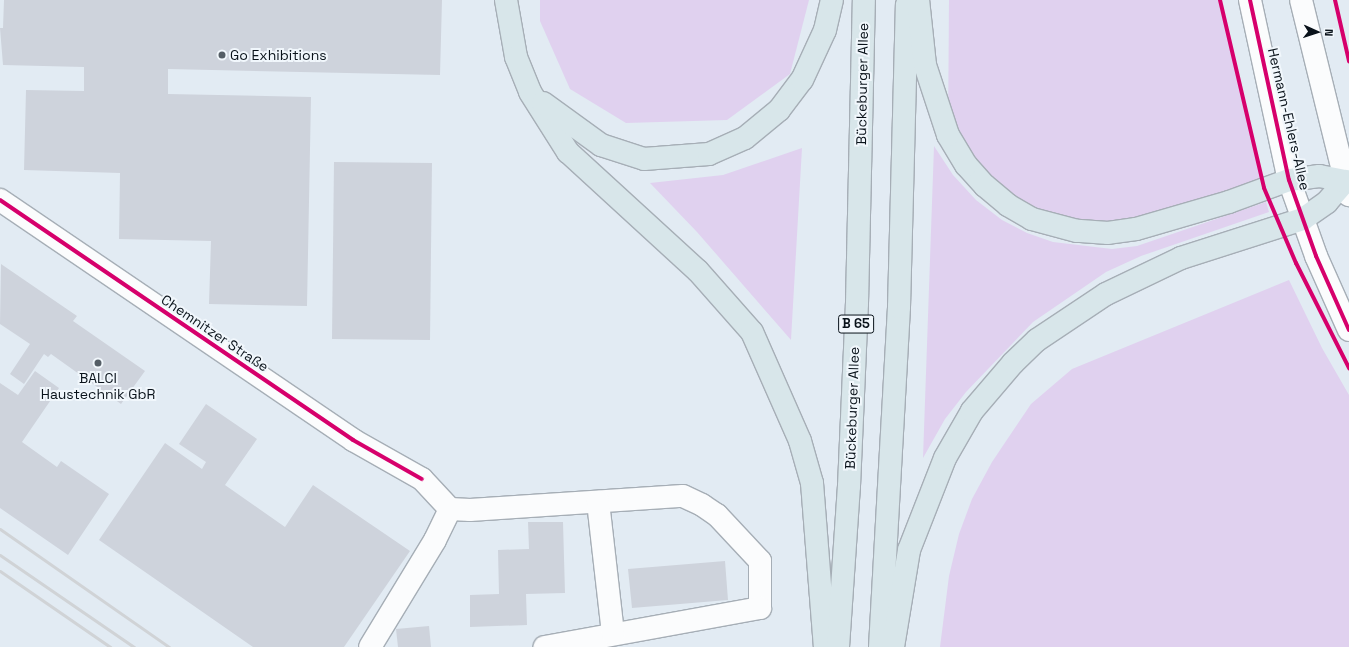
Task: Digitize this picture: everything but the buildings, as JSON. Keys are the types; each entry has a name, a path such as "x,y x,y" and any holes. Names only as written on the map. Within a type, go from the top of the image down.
{"highway":[{"path":"506,0 516,56 530,92 568,152 698,271 752,332 800,440 812,483 825,647"},
{"path":"530,92 558,116 601,145 644,159 709,154 745,138 779,110 802,80 825,30 832,0"},
{"name":"Bückeburger Allee","path":"838,647 849,486 857,303 864,0"},
{"path":"880,647 899,307 907,0"},
{"path":"918,0 925,65 948,135 966,165 985,186 1008,205 1032,220 1077,231 1108,233 1136,229 1229,202 1289,180 1319,176 1347,188"},
{"path":"893,647 909,550 945,458 972,411 1013,363 1038,340 1073,315 1144,274 1181,258 1303,219 1347,188"}],"street":[{"name":"Hermann-Ehlers-Allee","path":"1250,0 1289,180 1316,256 1349,330"},
{"path":"1301,0 1347,188"},
{"name":"Chemnitzer Straße","path":"0,200 353,440 422,479 450,509"},
{"path":"370,647 435,540 450,509 470,510 684,496 690,498 717,515 760,561 760,608 545,647"},
{"path":"598,502 613,634"}],"shaded area":[{"path":"540,0 809,0 790,74 727,120 626,123 570,89 540,21"},
{"path":"949,0 1220,0 1264,188 1136,229 1032,219 948,135"},
{"path":"934,146 953,175 976,200 1002,220 1027,233 1053,242 1112,249 1137,246 1266,202 1269,212 1141,256 1106,272 1033,322 966,392 945,419 923,458"},
{"path":"802,148 791,340 697,232 650,183 723,175"},
{"path":"1289,280 1322,348 1349,395 1349,647 940,647 949,576 959,534 972,499 992,462 1031,404 1072,369"}],"railway":[{"path":"0,529 169,647"},
{"path":"0,555 134,647"},
{"path":"0,571 110,647"}],"cycle path":[{"path":"1220,0 1264,188 1296,263 1349,368"},
{"path":"1250,0 1289,180 1316,256 1349,330"},
{"path":"1335,0 1349,61"},
{"path":"0,200 353,440 422,479"}],"place":[{"name":"Go Exhibitions","path":"222,55"},
{"name":"BALCI Haustechnik GbR","path":"98,363"}]}
